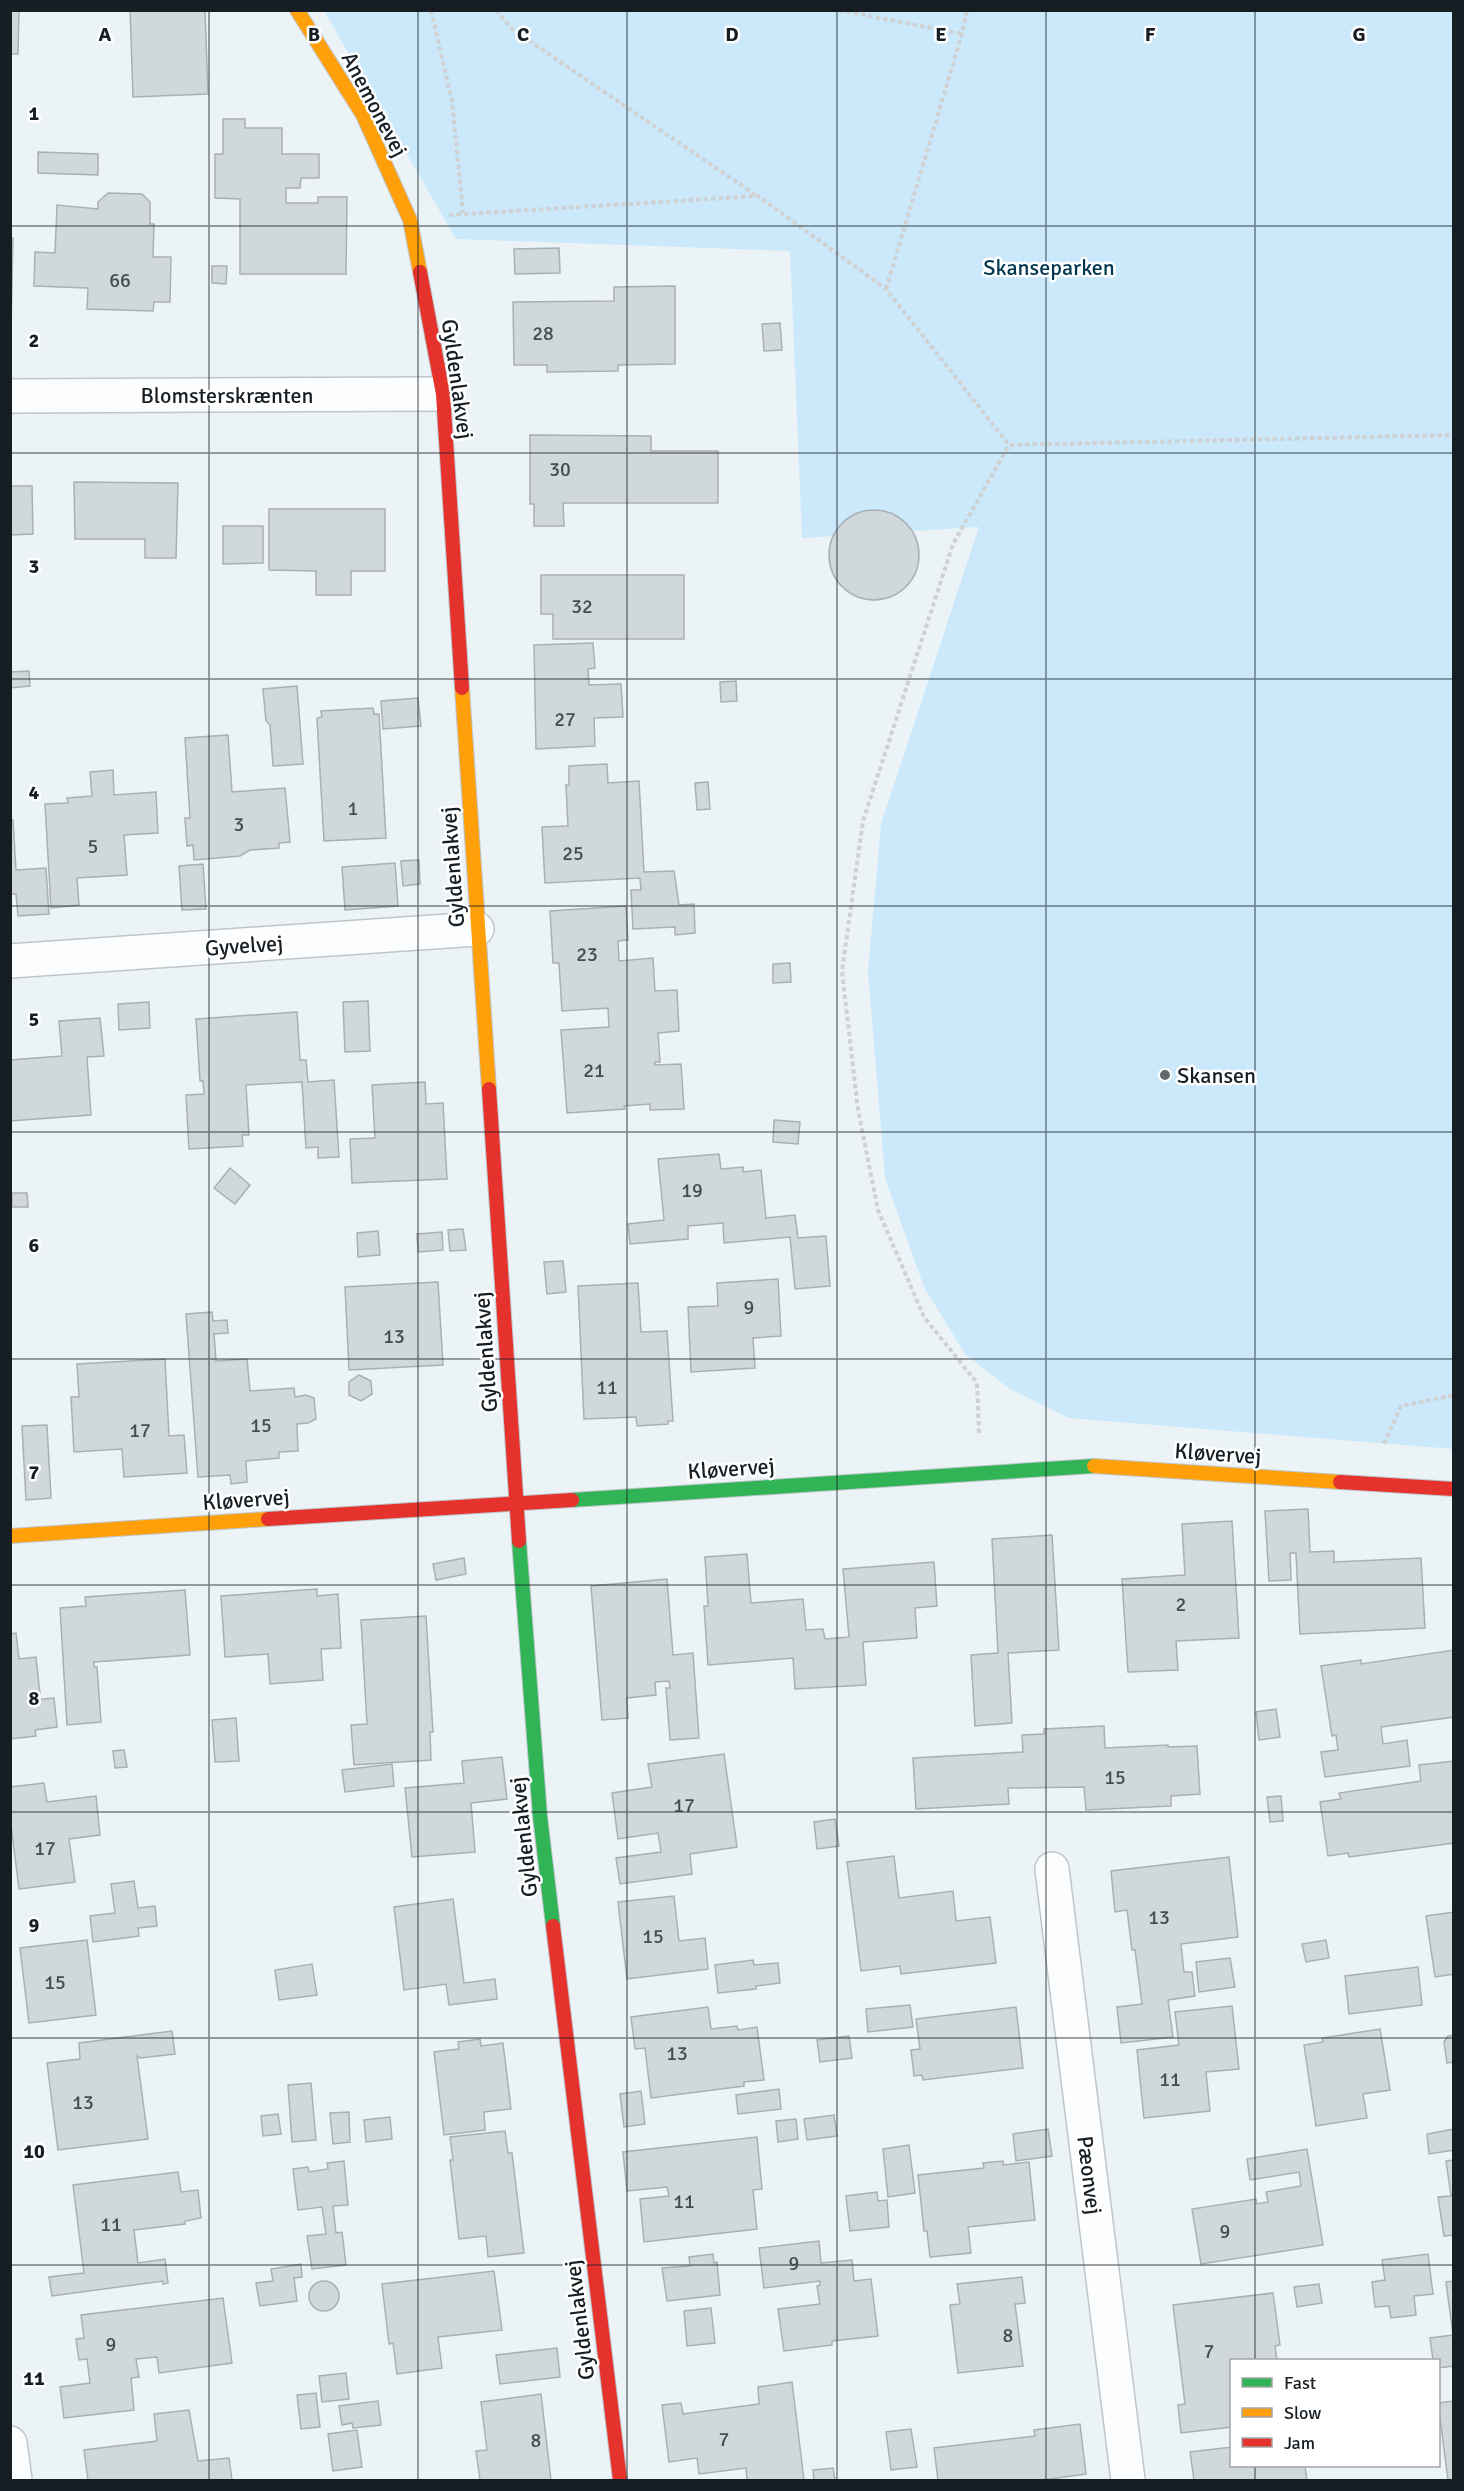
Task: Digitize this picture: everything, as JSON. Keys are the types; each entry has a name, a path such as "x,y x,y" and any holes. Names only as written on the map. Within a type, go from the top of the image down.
{"street":[{"name":"Anemonevej","path":"297,10 363,115 410,220"},
{"name":"Gyldenlakvej","path":"410,220 443,393 516,1503 540,1816 620,2481"},
{"name":"Blomsterskrænten","path":"10,396 443,393"},
{"name":"Gyvelvej","path":"10,961 477,929"},
{"name":"Kløvervej","path":"10,1536 1088,1466 1454,1489"},
{"name":"Pæonvej","path":"1052,1869 1128,2481"},
{"path":"10,2443 15,2481"}],"path":[{"path":"431,10 452,101 463,213"},
{"path":"496,10 512,29 758,196 886,289 1009,446"},
{"path":"839,10 962,34"},
{"path":"886,289 962,34 967,10"},
{"path":"410,220 463,213 758,196"},
{"path":"1009,446 1454,435"},
{"path":"980,1473 977,1383 924,1317 878,1210 858,1110 842,970 863,821 953,544 1009,446"},
{"path":"1367,1483 1401,1406 1454,1395"}],"green space":[{"name":"Skanseparken","path":"324,11 1453,11 1453,1449 1069,1418 1010,1389 965,1354 924,1287 885,1178 868,971 881,824 979,527 802,538 790,251 456,239"}],"building":[{"path":"10,10 19,10 18,54 10,54"},
{"path":"130,10 205,10 208,94 133,97"},
{"path":"223,119 245,119 245,128 282,128 282,154 319,154 319,178 301,178 300,188 286,188 286,203 318,203 318,197 347,197 346,274 240,274 240,199 215,198 215,154 223,154"},
{"path":"38,152 98,154 98,175 38,173"},
{"path":"108,193 142,194 150,202 150,224 154,224 153,257 171,257 170,302 154,302 153,311 87,309 88,288 34,286 35,252 55,253 57,205 98,209 98,202"},
{"path":"10,238 13,238 11,329 10,329"},
{"path":"559,248 560,273 515,274 514,249"},
{"path":"212,266 227,266 226,284 212,283"},
{"path":"675,286 675,364 618,365 618,371 547,372 547,365 514,365 513,302 614,301 614,287"},
{"path":"780,323 782,350 764,351 762,324"},
{"path":"530,435 651,436 651,451 718,451 718,503 563,503 564,526 534,526 534,504 530,504"},
{"path":"74,482 178,483 176,558 145,558 145,539 75,539"},
{"path":"10,486 32,486 33,534 10,535"},
{"path":"269,509 385,509 385,571 351,571 351,595 316,595 316,571 269,570"},
{"path":"874,510 891,514 906,523 915,538 919,555 915,572 906,587 891,596 874,600 857,596 842,587 833,572 829,555 833,538 842,523 857,514"},
{"path":"223,526 263,526 263,563 223,564"},
{"path":"541,575 684,575 684,639 553,639 553,614 541,614"},
{"path":"593,643 595,668 588,669 589,685 621,684 623,717 594,718 595,746 536,749 534,645"},
{"path":"29,671 30,686 10,688 10,672"},
{"path":"736,681 737,701 721,702 720,682"},
{"path":"297,686 303,764 273,766 270,725 266,721 263,689"},
{"path":"418,698 421,726 383,729 381,701"},
{"path":"373,708 374,714 379,714 386,838 324,841 317,718 322,717 321,711"},
{"path":"228,735 232,792 285,788 290,842 279,843 279,848 250,850 240,856 194,860 193,845 187,846 185,818 190,818 185,738"},
{"path":"607,764 608,783 639,781 644,872 674,871 679,905 694,904 695,933 675,935 675,927 633,929 631,890 641,890 640,878 545,883 542,827 568,826 566,785 569,785 569,766"},
{"path":"113,770 114,795 156,792 158,833 124,835 127,875 77,878 79,905 51,908 45,804 68,803 67,798 92,796 90,772"},
{"path":"708,782 710,809 697,810 695,783"},
{"path":"10,820 13,820 16,870 46,868 49,914 18,916 16,894 10,894"},
{"path":"419,860 420,884 403,886 401,861"},
{"path":"395,863 398,906 345,910 342,867"},
{"path":"203,864 206,909 182,910 179,866"},
{"path":"626,906 628,940 618,941 619,961 653,958 655,991 677,990 679,1031 658,1033 660,1062 655,1062 655,1065 681,1064 684,1109 650,1110 650,1104 624,1106 625,1109 567,1113 561,1030 609,1027 608,1008 562,1011 559,963 553,963 550,911"},
{"path":"790,963 791,982 773,983 773,964"},
{"path":"368,1001 370,1051 345,1052 343,1002"},
{"path":"149,1002 150,1028 119,1030 118,1004"},
{"path":"297,1012 300,1060 306,1060 308,1082 334,1080 339,1157 318,1158 318,1147 306,1148 302,1082 246,1085 249,1135 242,1135 243,1146 189,1149 186,1095 204,1094 203,1081 200,1081 196,1019"},
{"path":"100,1018 104,1056 87,1057 91,1115 10,1121 10,1060 62,1056 59,1021"},
{"path":"425,1082 426,1104 443,1103 447,1179 352,1183 350,1139 375,1138 372,1085"},
{"path":"774,1120 800,1122 798,1144 773,1142"},
{"path":"719,1154 721,1169 743,1167 743,1172 761,1170 766,1218 795,1215 798,1238 826,1236 830,1286 795,1289 790,1237 724,1243 723,1223 688,1226 688,1239 630,1244 628,1224 664,1220 658,1159"},
{"path":"230,1168 250,1185 235,1204 214,1188"},
{"path":"12,1193 27,1193 28,1207 12,1207"},
{"path":"463,1229 466,1250 450,1251 448,1230"},
{"path":"378,1231 380,1255 358,1257 357,1233"},
{"path":"442,1232 443,1250 418,1252 417,1234"},
{"path":"563,1261 566,1292 547,1294 544,1262"},
{"path":"778,1279 781,1336 753,1338 755,1368 691,1372 688,1307 718,1306 717,1283"},
{"path":"438,1282 443,1365 349,1370 345,1287"},
{"path":"638,1283 641,1332 667,1331 673,1421 668,1421 668,1424 637,1426 636,1417 584,1419 578,1286"},
{"path":"212,1312 213,1321 227,1320 228,1333 214,1334 216,1361 247,1359 250,1391 294,1388 295,1397 306,1395 314,1398 316,1419 308,1423 297,1424 298,1451 279,1452 279,1458 246,1461 247,1482 231,1484 230,1475 198,1477 186,1314"},
{"path":"165,1359 169,1436 184,1435 187,1473 124,1477 122,1449 74,1452 71,1397 79,1397 77,1364"},
{"path":"359,1375 371,1381 372,1394 361,1401 349,1395 349,1382"},
{"path":"47,1425 51,1498 26,1500 22,1426"},
{"path":"1308,1509 1310,1552 1334,1551 1334,1562 1421,1558 1425,1628 1300,1634 1296,1553 1290,1553 1291,1580 1269,1581 1265,1511"},
{"path":"1232,1521 1239,1638 1176,1641 1178,1670 1128,1672 1122,1579 1185,1575 1182,1524"},
{"path":"1052,1535 1059,1650 1008,1653 1012,1723 975,1726 971,1655 998,1653 992,1539"},
{"path":"747,1554 751,1603 803,1599 806,1630 823,1629 825,1639 849,1637 843,1569 934,1562 937,1606 915,1608 917,1638 863,1642 866,1685 795,1689 793,1658 708,1665 704,1606 708,1606 705,1557"},
{"path":"464,1558 466,1574 436,1580 433,1564"},
{"path":"667,1579 673,1655 693,1653 699,1738 670,1740 666,1688 670,1688 669,1681 655,1682 656,1695 627,1698 628,1718 602,1720 591,1586"},
{"path":"317,1589 317,1596 338,1594 341,1648 321,1649 323,1680 270,1684 268,1654 225,1657 221,1596"},
{"path":"185,1590 190,1655 94,1662 94,1667 97,1667 101,1722 67,1725 60,1608 86,1606 85,1597"},
{"path":"426,1616 433,1732 430,1732 431,1760 354,1765 351,1725 367,1724 361,1620"},
{"path":"16,1633 19,1659 36,1657 40,1694 31,1695 32,1700 54,1698 57,1727 35,1730 36,1736 10,1739 10,1634"},
{"path":"1454,1650 1454,1717 1381,1727 1383,1744 1407,1740 1410,1766 1325,1777 1321,1752 1338,1750 1336,1735 1332,1736 1321,1666 1361,1660 1361,1664"},
{"path":"1276,1709 1280,1737 1259,1740 1256,1712"},
{"path":"236,1718 239,1761 215,1762 212,1720"},
{"path":"1104,1726 1105,1748 1197,1746 1200,1794 1171,1796 1171,1806 1086,1810 1084,1787 1008,1788 1009,1804 916,1809 913,1758 1023,1752 1022,1735 1044,1734 1044,1729"},
{"path":"124,1750 127,1767 115,1768 113,1751"},
{"path":"724,1754 737,1847 690,1854 692,1874 620,1884 616,1858 661,1852 658,1833 618,1839 612,1793 652,1787 648,1764"},
{"path":"502,1757 507,1799 471,1803 475,1852 412,1857 405,1788 464,1783 462,1761"},
{"path":"1454,1761 1454,1843 1349,1857 1348,1853 1328,1856 1320,1802 1341,1799 1339,1793 1421,1781 1419,1765"},
{"path":"392,1764 394,1786 345,1792 342,1770"},
{"path":"44,1783 47,1802 96,1796 100,1835 69,1839 75,1882 19,1889 10,1817 10,1787"},
{"path":"1281,1796 1283,1821 1270,1822 1267,1797"},
{"path":"835,1819 839,1846 817,1849 814,1822"},
{"path":"894,1856 899,1898 953,1891 956,1921 990,1917 996,1963 901,1974 900,1966 861,1971 847,1862"},
{"path":"1229,1857 1238,1937 1181,1944 1184,1972 1192,1972 1195,1996 1168,2000 1173,2037 1121,2043 1117,2007 1142,2004 1127,1910 1115,1912 1111,1871"},
{"path":"134,1881 138,1908 155,1906 157,1926 138,1928 139,1936 93,1942 90,1916 115,1913 111,1884"},
{"path":"674,1896 679,1941 705,1938 708,1969 627,1979 618,1902"},
{"path":"453,1899 464,1983 495,1979 497,1999 449,2005 446,1984 404,1990 394,1907"},
{"path":"1454,1912 1454,1974 1435,1977 1426,1916"},
{"path":"87,1940 96,2015 29,2023 20,1948"},
{"path":"1326,1940 1329,1958 1306,1962 1302,1944"},
{"path":"1230,1958 1235,1987 1199,1992 1196,1962"},
{"path":"753,1960 754,1965 778,1963 780,1983 756,1986 756,1989 718,1993 715,1965"},
{"path":"312,1964 317,1995 279,2000 275,1970"},
{"path":"1418,1967 1422,2005 1349,2014 1345,1976"},
{"path":"910,2005 913,2027 868,2032 866,2009"},
{"path":"1232,2006 1239,2069 1206,2072 1210,2111 1144,2118 1137,2050 1179,2045 1175,2012"},
{"path":"708,2007 711,2029 737,2026 738,2030 757,2027 764,2080 744,2082 744,2086 651,2098 645,2048 635,2049 631,2017"},
{"path":"1016,2007 1023,2068 923,2080 922,2075 914,2076 911,2050 920,2049 916,2019"},
{"path":"1380,2029 1390,2090 1363,2094 1367,2118 1316,2126 1304,2045 1323,2042 1322,2038"},
{"path":"172,2031 175,2054 140,2058 137,2056 148,2139 58,2150 47,2063 80,2059 79,2043"},
{"path":"1454,2035 1454,2062 1447,2063 1444,2042 1448,2036"},
{"path":"849,2036 852,2058 820,2062 817,2040"},
{"path":"480,2039 481,2046 503,2043 511,2109 484,2112 485,2130 444,2135 434,2052 459,2049 458,2042"},
{"path":"311,2083 316,2140 292,2142 288,2085"},
{"path":"779,2089 781,2109 738,2114 736,2095"},
{"path":"641,2091 645,2124 624,2127 620,2094"},
{"path":"349,2112 350,2142 333,2144 330,2113"},
{"path":"278,2114 281,2134 263,2136 261,2116"},
{"path":"834,2115 837,2136 807,2140 804,2119"},
{"path":"390,2117 392,2139 366,2142 364,2120"},
{"path":"796,2119 798,2139 778,2142 776,2121"},
{"path":"1048,2129 1052,2156 1016,2161 1013,2134"},
{"path":"1454,2129 1454,2150 1429,2154 1427,2134"},
{"path":"505,2131 508,2153 512,2153 524,2253 488,2257 486,2236 459,2239 450,2160 453,2160 450,2137"},
{"path":"757,2137 762,2189 753,2190 757,2229 644,2242 640,2199 669,2196 667,2187 627,2191 623,2152"},
{"path":"909,2145 915,2193 888,2197 883,2149"},
{"path":"1307,2149 1323,2245 1201,2264 1192,2209 1256,2199 1257,2204 1268,2202 1266,2192 1301,2186 1299,2172 1250,2180 1247,2159"},
{"path":"1454,2160 1454,2235 1444,2236 1438,2197 1451,2196 1446,2161"},
{"path":"344,2161 348,2205 333,2206 336,2233 342,2232 346,2265 312,2269 307,2236 326,2234 322,2207 298,2210 293,2169 308,2167 309,2172 328,2169 327,2163"},
{"path":"1003,2161 1003,2165 1029,2162 1035,2220 968,2227 971,2253 930,2257 927,2231 924,2231 918,2175 984,2168 983,2163"},
{"path":"178,2172 181,2192 198,2190 201,2218 185,2221 185,2224 134,2230 138,2263 165,2259 168,2283 163,2284 163,2281 52,2296 49,2277 84,2273 73,2185"},
{"path":"877,2192 878,2201 887,2200 889,2227 850,2231 846,2196"},
{"path":"819,2241 821,2263 852,2260 854,2281 871,2279 878,2336 832,2341 832,2345 784,2351 778,2309 820,2304 817,2286 820,2285 820,2281 764,2288 759,2248"},
{"path":"713,2254 714,2263 717,2262 720,2295 667,2301 662,2268 690,2266 689,2257"},
{"path":"1428,2254 1433,2294 1414,2296 1416,2315 1391,2318 1389,2306 1375,2307 1372,2282 1385,2280 1382,2260"},
{"path":"301,2264 302,2277 294,2278 297,2301 260,2306 256,2283 273,2281 271,2269"},
{"path":"494,2271 502,2330 438,2337 442,2368 397,2374 393,2343 389,2344 382,2284"},
{"path":"1022,2277 1025,2303 1015,2304 1023,2366 958,2373 950,2305 960,2304 957,2284"},
{"path":"324,2281 335,2285 339,2296 335,2307 324,2311 313,2307 309,2296 313,2285"},
{"path":"1454,2281 1454,2366 1440,2368 1440,2359 1433,2359 1430,2338 1453,2335 1446,2282"},
{"path":"1319,2284 1322,2303 1297,2307 1294,2287"},
{"path":"1273,2293 1280,2345 1275,2346 1277,2359 1230,2359 1230,2427 1181,2433 1178,2405 1185,2404 1173,2305"},
{"path":"223,2298 232,2363 159,2373 157,2357 136,2359 139,2377 131,2378 134,2410 64,2418 60,2387 90,2383 87,2359 79,2360 76,2339 84,2338 81,2315"},
{"path":"711,2308 715,2343 687,2346 684,2311"},
{"path":"557,2348 560,2377 500,2384 496,2355"},
{"path":"346,2373 349,2399 322,2402 319,2376"},
{"path":"792,2382 804,2480 747,2480 746,2468 699,2474 697,2458 669,2462 662,2405 681,2403 683,2414 759,2404 758,2387"},
{"path":"316,2393 320,2427 301,2429 297,2395"},
{"path":"541,2394 551,2480 480,2480 476,2451 487,2450 481,2402"},
{"path":"378,2401 381,2425 353,2428 352,2423 342,2425 339,2406"},
{"path":"1454,2401 1454,2480 1448,2480 1440,2403"},
{"path":"189,2410 198,2461 229,2458 232,2480 88,2480 84,2450 157,2441 154,2414"},
{"path":"1080,2424 1086,2474 1043,2480 938,2480 934,2448 1035,2436 1034,2430"},
{"path":"911,2429 917,2467 891,2470 886,2432"},
{"path":"357,2430 362,2467 333,2471 328,2434"},
{"path":"1230,2447 1230,2467 1305,2467 1307,2480 1194,2480 1190,2452"},
{"path":"833,2468 835,2480 814,2480 813,2470"}],"traffic: fast":[{"path":"572,1500 1094,1466"},
{"path":"519,1541 540,1816 553,1926"}],"traffic: slow":[{"path":"297,10 363,115 410,220 420,272"},
{"path":"462,688 489,1089"},
{"path":"1094,1466 1340,1482"},
{"path":"10,1536 268,1519"}],"traffic: jam":[{"path":"420,272 443,394 462,688"},
{"path":"489,1089 519,1541"},
{"path":"1340,1482 1454,1489"},
{"path":"268,1519 572,1500"},
{"path":"553,1926 620,2480"}],"place":[{"name":"Skansen","path":"1165,1075"}]}
